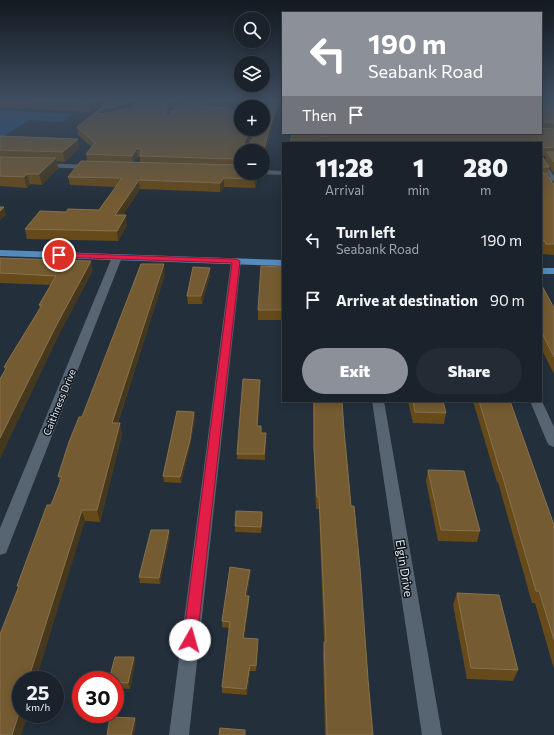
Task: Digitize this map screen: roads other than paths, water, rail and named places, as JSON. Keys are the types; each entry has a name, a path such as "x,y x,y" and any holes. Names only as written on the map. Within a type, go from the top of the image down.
{"main road":[{"path":"0,253 282,263"},
{"path":"542,271 554,271"}],"street":[{"path":"31,165 102,167"},
{"path":"270,172 282,172"},
{"name":"Caithness Drive","path":"0,548 117,257"},
{"path":"179,735 236,261"},
{"name":"Elgin Drive","path":"378,402 432,735"},
{"path":"536,402 554,442"}],"lane":[{"path":"542,160 548,158"},
{"path":"542,163 548,180"}]}
